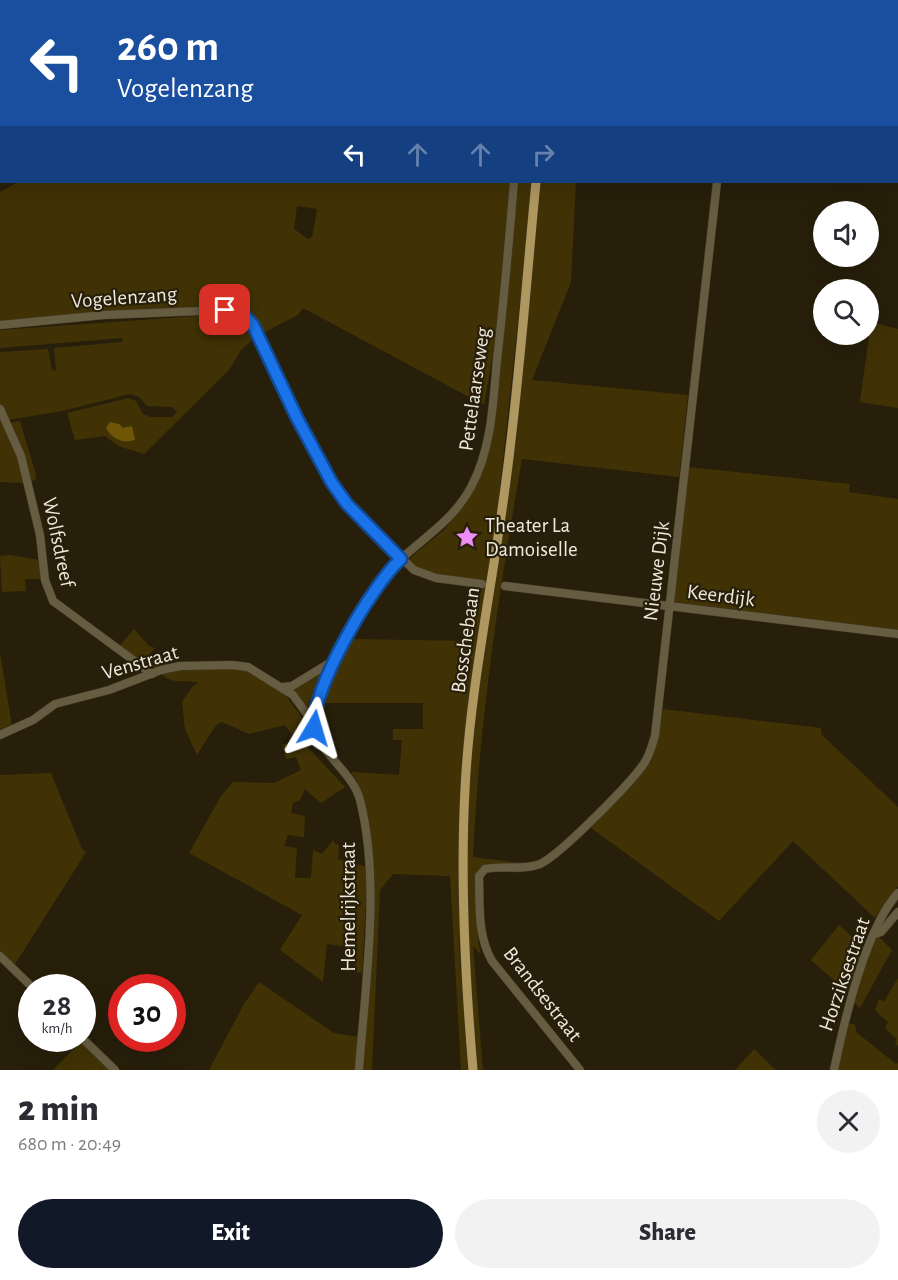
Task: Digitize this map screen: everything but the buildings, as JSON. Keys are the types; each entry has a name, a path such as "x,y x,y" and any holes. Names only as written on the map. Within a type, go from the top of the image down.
{"main road":[{"name":"Bosschebaan","path":"473,1070 466,998 463,874 465,788 474,698 506,487 536,183"}],"street":[{"name":"Pettelaarseweg","path":"313,722 319,694 378,583 401,559 452,516 470,489 484,456 496,372 514,183"},
{"name":"Nieuwe Dijk","path":"485,869 528,867 550,859 644,763 655,736 717,183"},
{"name":"Vogelenzang","path":"0,325 104,315 225,310 245,316 253,325 297,418 332,483 347,504 401,559"},
{"name":"Wolfsdreef","path":"0,409 21,456 40,535 45,580 53,602 152,674"},
{"path":"401,559 424,575 482,584"},
{"name":"Keerdijk","path":"505,586 898,634"},
{"path":"283,687 292,686 337,659"},
{"name":"Venstraat","path":"0,735 25,725 55,704 109,690 173,667 232,665 252,669 292,694 313,722"},
{"name":"Hemelrijkstraat","path":"313,722 319,740 357,792 369,847 365,988 359,1070"},
{"name":"Brandsestraat","path":"485,869 479,876 481,936 485,950 580,1070"},
{"name":"Horziksestraat","path":"834,1070 851,995 875,934 889,904 898,893"},
{"path":"875,934 881,932 898,912"},
{"path":"0,956 19,974"},
{"path":"96,1052 115,1070"}],"shaded area":[{"path":"16,183 510,183 495,343 484,405 303,308 298,315 257,336 239,311 0,323 0,192","holes":["297,206 317,209 312,237 308,239 294,229"]},
{"path":"516,183 533,183 491,571 462,784 459,946 468,1070 461,1070 450,876 393,874 380,890 372,1070 360,1070 374,868 362,801 357,781 351,772 399,775 402,740 393,740 393,729 423,729 423,703 321,703 352,639 471,641 479,586 486,586 486,581 436,575 410,564 409,559 445,529 465,502 485,456"},
{"path":"540,183 576,183 571,282 532,380 688,395 679,477 522,459 491,657 480,757 473,857 521,863 478,875 478,941 481,954 473,946 483,1070 475,1070 471,1031 465,837 476,709 509,478 516,444"},
{"path":"226,314 242,321 253,339 241,350 229,370 144,454 118,446 105,436 75,440 67,413 128,398 136,401 143,414 151,417 172,417 177,412 172,407 147,406 139,397 130,394 62,411 8,420 0,405 0,352 48,349 52,370 56,371 54,348 123,342 122,338 0,348 0,330"},
{"path":"879,324 898,329 898,408 860,402 868,345 879,345"},
{"path":"0,415 16,453 25,483 0,482"},
{"path":"20,421 36,475 35,480 30,482 9,423"},
{"path":"110,422 119,424 123,428 132,426 135,440 122,441 115,438 106,428"},
{"path":"688,467 850,484 849,492 898,499 898,631 674,602"},
{"path":"10,555 39,560 42,579 25,579 26,591 2,592 0,556"},
{"path":"134,629 149,646 155,648 148,656 160,667 143,664 118,648"},
{"path":"0,653 12,726 0,729"},
{"path":"329,665 311,715 288,689"},
{"path":"223,666 252,670 282,691 307,724 308,731 294,738 285,725 249,734 222,722 216,725 197,755 185,729 182,702 193,686 199,683 168,679 160,671"},
{"path":"663,709 821,728 821,734 898,807 898,886 875,918 793,841 719,921 591,828 651,762 659,738"},
{"path":"301,740 345,787 321,803 305,789 300,800 293,803 291,813 305,816 304,837 288,835 284,846 297,848 295,878 311,878 313,850 322,854 334,839 334,843 339,845 338,859 368,867 362,973 355,972 357,948 327,944 323,982 280,950 302,915 189,853 221,796 233,782 274,783 301,770 296,757 286,759 282,745"},
{"path":"51,773 82,849 86,852 14,966 0,952 0,775"},
{"path":"839,925 864,948 847,992 811,960"},
{"path":"877,935 892,950 860,1008 851,1000"},
{"path":"898,978 898,1046 895,1043 897,1039 885,1028 888,1022 875,1010 879,999 884,1002"},
{"path":"259,982 334,1033 358,1037 356,1070 209,1070 244,1004"},
{"path":"846,1024 855,1024 856,1032 896,1064 898,1063 898,1070 831,1070"},
{"path":"754,1049 776,1070 735,1070"},
{"path":"70,1052 92,1052 110,1070 53,1070"}],"place":[{"name":"Theater La Damoiselle","path":"467,537"}],"route":[{"path":"225,310 238,312 253,325 297,418 339,495 401,559 378,583 326,679 313,713 314,728"}]}
